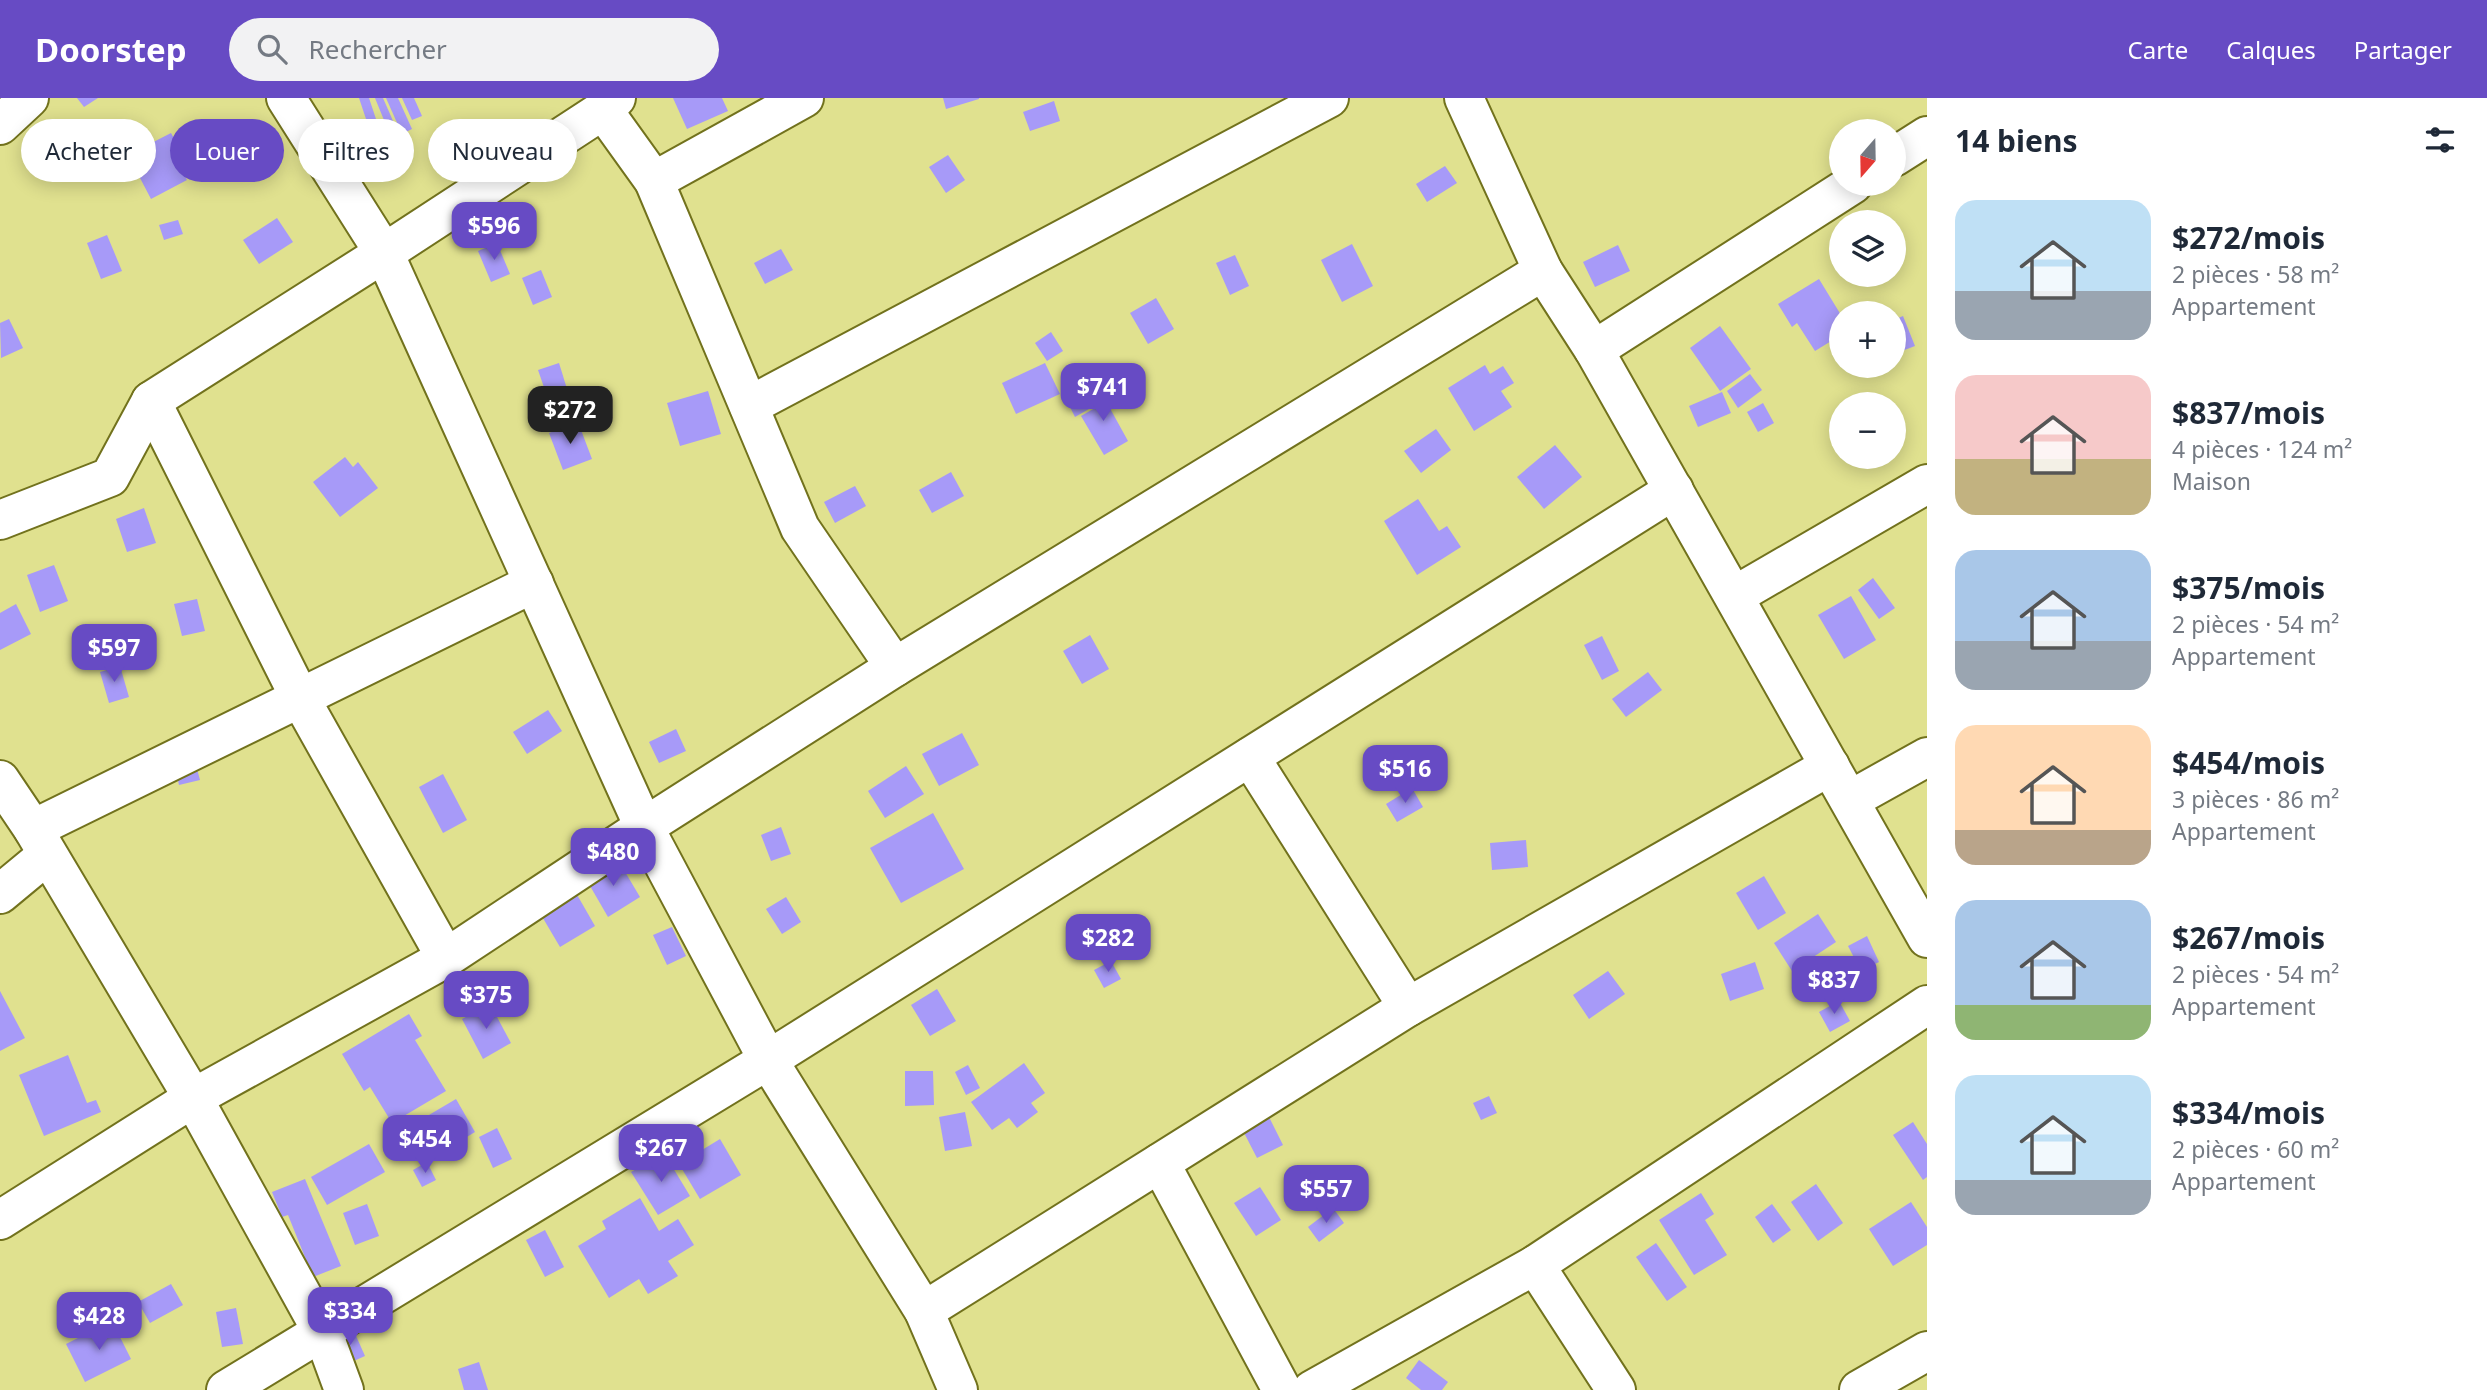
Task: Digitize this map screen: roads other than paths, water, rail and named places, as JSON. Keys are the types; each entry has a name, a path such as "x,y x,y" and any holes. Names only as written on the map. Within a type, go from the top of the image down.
{"street":[{"path":"0,125 29,98"},
{"path":"286,98 384,253 644,827 768,1060 924,1311 958,1390"},
{"path":"654,181 804,98"},
{"path":"749,406 1329,98"},
{"path":"1464,98 1543,271 1594,350 1927,938"},
{"path":"0,520 110,477 150,401 384,253 609,104 654,181 800,528 895,667"},
{"path":"1906,150 1927,136"},
{"path":"1594,350 1834,196"},
{"path":"0,1220 193,1098 446,958 644,827 895,667 1543,271"},
{"path":"150,401 300,698 446,958"},
{"path":"1734,596 1927,484"},
{"path":"226,1390 768,1060 1674,489"},
{"path":"0,894 40,842 300,698 534,583"},
{"path":"1250,757 1408,1007"},
{"path":"1850,800 1927,757"},
{"path":"924,1311 1408,1007 1830,766"},
{"path":"0,780 193,1098 323,1333 344,1390"},
{"path":"1312,1390 1535,1265 1927,1005"},
{"path":"1160,1163 1282,1390"},
{"path":"1535,1265 1616,1390"},
{"path":"1859,1390 1927,1351"}]}
